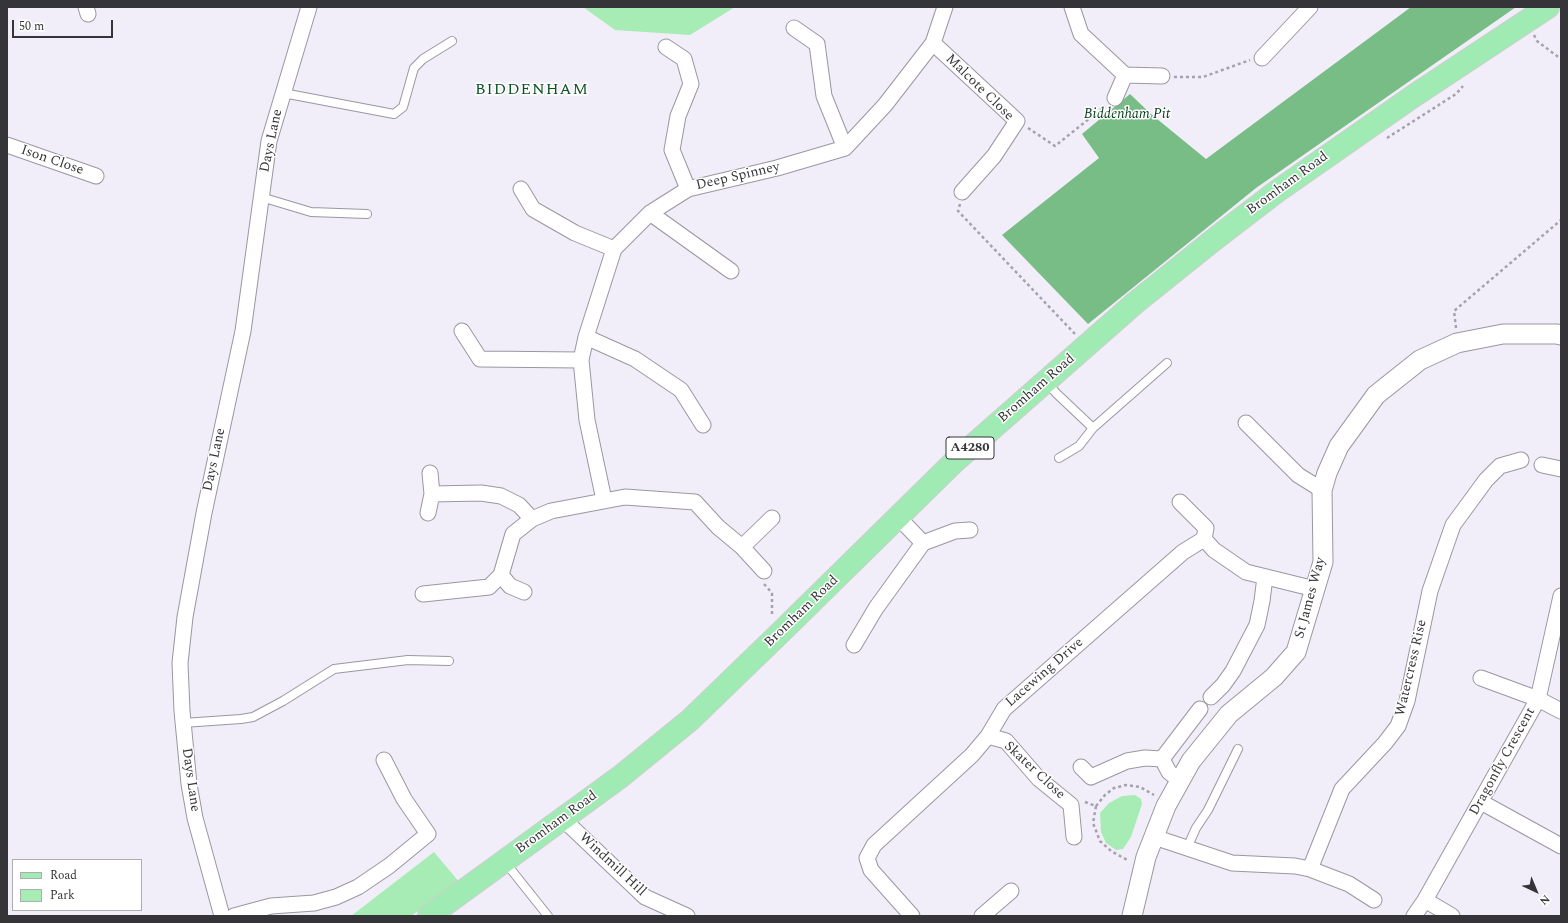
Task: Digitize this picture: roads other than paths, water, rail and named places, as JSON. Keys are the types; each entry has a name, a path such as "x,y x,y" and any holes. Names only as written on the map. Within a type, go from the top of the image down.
{"main road":[{"name":"Bromham Road","path":"429,916 620,777 690,720 954,462 1135,303 1276,192 1415,95 1548,7"}],"street":[{"name":"Days Lane","path":"222,916 195,818 189,784 183,723 180,663 185,617 204,513 243,331 269,141 309,7"},
{"path":"794,28 817,44 824,96 845,148 885,105 933,43 945,7"},
{"path":"1072,7 1081,34 1125,74 1162,76"},
{"path":"1262,58 1310,7"},
{"name":"Malcote Close","path":"933,43 1016,121 994,156 962,192"},
{"path":"666,47 684,59 691,84 678,116 672,150 688,188"},
{"path":"1115,98 1125,74"},
{"name":"Ison Close","path":"7,145 96,176"},
{"name":"Deep Spinney","path":"604,500 588,420 581,360 586,337 614,249 650,213 688,188 777,168 845,148"},
{"path":"521,190 533,209 575,233 614,249"},
{"path":"650,213 731,270"},
{"path":"462,331 480,358 581,360"},
{"name":"St James Way","path":"1132,916 1146,857 1166,806 1191,761 1229,714 1274,677 1296,652 1323,562 1322,490 1327,473 1339,446 1376,395 1420,360 1457,343 1503,334 1561,335"},
{"path":"586,337 635,359 682,390 703,425"},
{"path":"1246,422 1298,475 1322,490"},
{"name":"Watercress Rise","path":"1310,869 1342,788 1385,743 1398,726 1407,701 1430,591 1453,525 1486,480 1500,466 1521,460"},
{"path":"1542,465 1561,470"},
{"path":"428,513 432,494 430,473"},
{"path":"432,494 481,493 501,496 519,505 532,519"},
{"path":"423,594 489,587 501,575 513,534 532,519 551,511 625,496 695,502 718,526 742,547 764,571"},
{"path":"1180,502 1206,528 1204,539 1214,550 1246,572 1315,589"},
{"path":"898,517 923,543"},
{"path":"742,547 772,518"},
{"path":"854,645 876,608 923,543 955,531 970,530"},
{"name":"Lacewing Drive","path":"912,916 871,870 867,858 874,845 972,755 988,736 1004,709 1183,552 1204,539"},
{"path":"501,575 510,586 524,592"},
{"path":"1211,697 1223,685 1233,671 1256,625 1262,601 1265,577"},
{"name":"Dragonfly Crescent","path":"1414,916 1481,802 1538,699 1561,596"},
{"path":"1481,678 1538,699 1561,711"},
{"path":"1162,759 1200,708"},
{"name":"Skater Close","path":"988,736 1006,741 1039,779 1072,805 1074,837"},
{"path":"1081,767 1091,777 1127,761 1145,758 1162,759"},
{"path":"1162,759 1169,772 1180,781"},
{"path":"234,916 271,906 314,903 358,888 390,866 428,834 404,799 384,760"},
{"path":"1481,802 1561,846"},
{"name":"Windmill Hill","path":"563,819 644,897 687,916"},
{"path":"1154,837 1232,863 1295,866 1310,869 1349,884 1374,900"},
{"path":"982,916 1011,891"},
{"path":"1424,900 1452,916"}],"lane":[{"path":"283,93 394,114 403,107 414,68 423,59 452,41"},
{"path":"261,196 311,212 367,214"},
{"path":"1059,458 1079,446 1093,428 1167,363"},
{"path":"1046,381 1056,393 1093,428"},
{"path":"183,723 253,717 284,701 334,669 408,660 448,661"},
{"path":"1187,848 1196,828 1208,810 1238,749"},
{"path":"504,862 548,916"}],"district":[{"name":"BIDDENHAM","path":"532,91"}],"park label":[{"name":"Biddenham Pit","path":"1127,115"}]}
